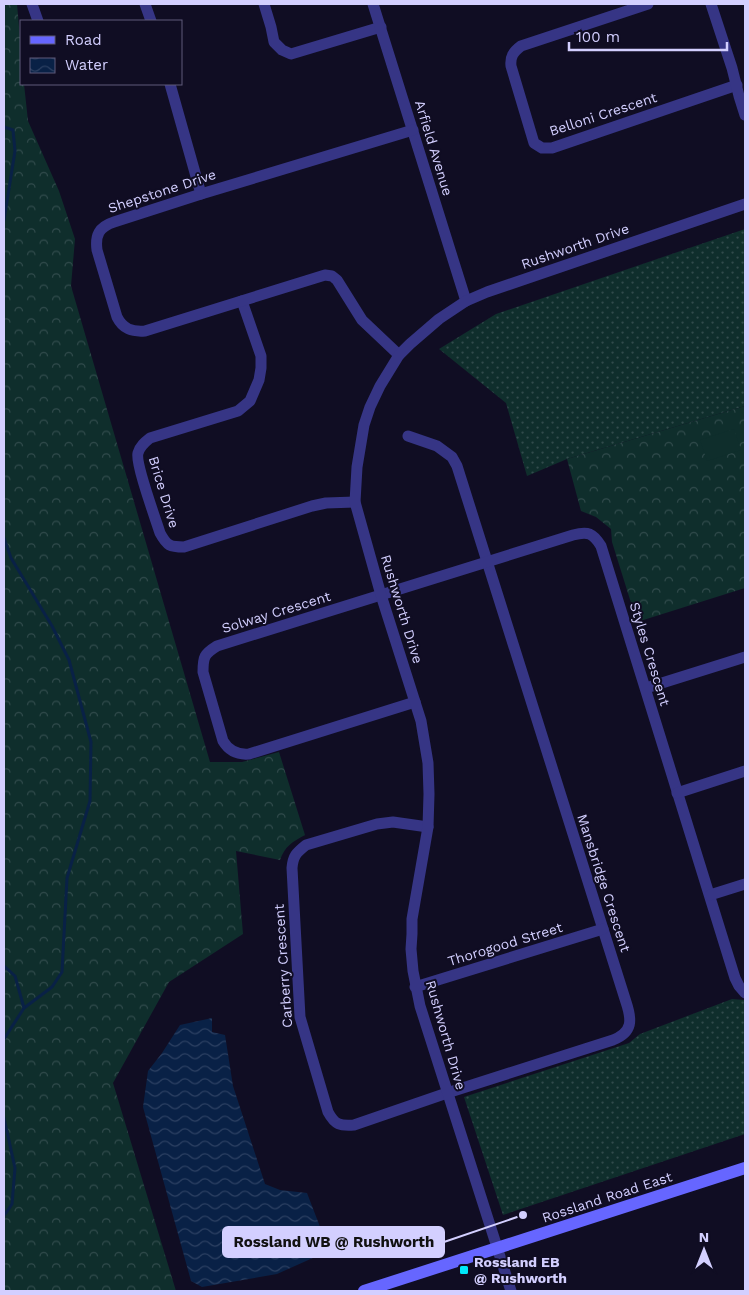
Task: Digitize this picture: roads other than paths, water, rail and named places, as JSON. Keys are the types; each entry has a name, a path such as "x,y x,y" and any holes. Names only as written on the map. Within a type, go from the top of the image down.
{"main road":[{"name":"Rossland Road East","path":"364,1291 745,1168"}],"street":[{"path":"32,4 38,20"},
{"path":"145,4 151,20"},
{"path":"264,4 274,42 282,50 291,54 380,27"},
{"name":"Arfield Avenue","path":"373,4 466,301"},
{"name":"Belloni Crescent","path":"648,4 521,46 514,52 510,58 511,66 534,143 542,148 552,148 737,85"},
{"path":"711,4 745,115"},
{"path":"170,85 201,194"},
{"name":"Shepstone Drive","path":"399,355 362,320 337,280 332,276 315,278 145,331 136,332 126,329 120,324 117,317 96,241 100,231 106,225 114,222 412,130"},
{"name":"Rushworth Drive","path":"511,1291 447,1093 416,987 411,949 412,919 426,849 429,794 428,763 424,735 415,702 381,595 355,502 357,467 364,426 380,386 399,355 439,318 466,301 487,292 745,204"},
{"name":"Brice Drive","path":"242,301 260,356 261,368 259,380 250,401 238,412 150,438 142,444 137,454 139,466 164,542 172,547 184,547 312,506 355,502"},
{"name":"Mansbridge Crescent","path":"408,436 438,446 452,457 458,466 630,1015 630,1024 622,1037 447,1093"},
{"name":"Styles Crescent","path":"381,595 582,532 590,533 596,538 601,546 646,688 735,978 745,992"},
{"name":"Solway Crescent","path":"381,595 217,646 207,652 203,661 203,672 224,741 226,746 232,751 240,754 249,754 415,702"},
{"path":"646,688 745,657"},
{"path":"678,793 745,771"},
{"name":"Carberry Crescent","path":"428,827 393,822 378,824 306,846 292,858 298,1002 304,1034 328,1112 333,1121 342,1126 354,1125 447,1093"},
{"path":"710,895 745,884"},
{"name":"Thorogood Street","path":"416,987 603,929"}],"water":[{"path":"212,1018 212,1032 225,1035 233,1086 265,1184 280,1190 307,1193 322,1232 315,1257 277,1274 202,1287 191,1281 143,1107 148,1071 180,1025"}],"waterway":[{"path":"4,127 13,130 15,151 4,220"},
{"path":"4,538 11,558 52,626 69,660 91,742 90,801 67,878 62,972 52,987 24,1008 4,1039"},
{"path":"4,966 15,976 24,1008"},
{"path":"4,1118 15,1168 12,1204 4,1215"}],"place":[{"name":"Rossland WB @ Rushworth","path":"523,1215"},
{"name":"Rossland EB @ Rushworth","path":"464,1270"}]}
